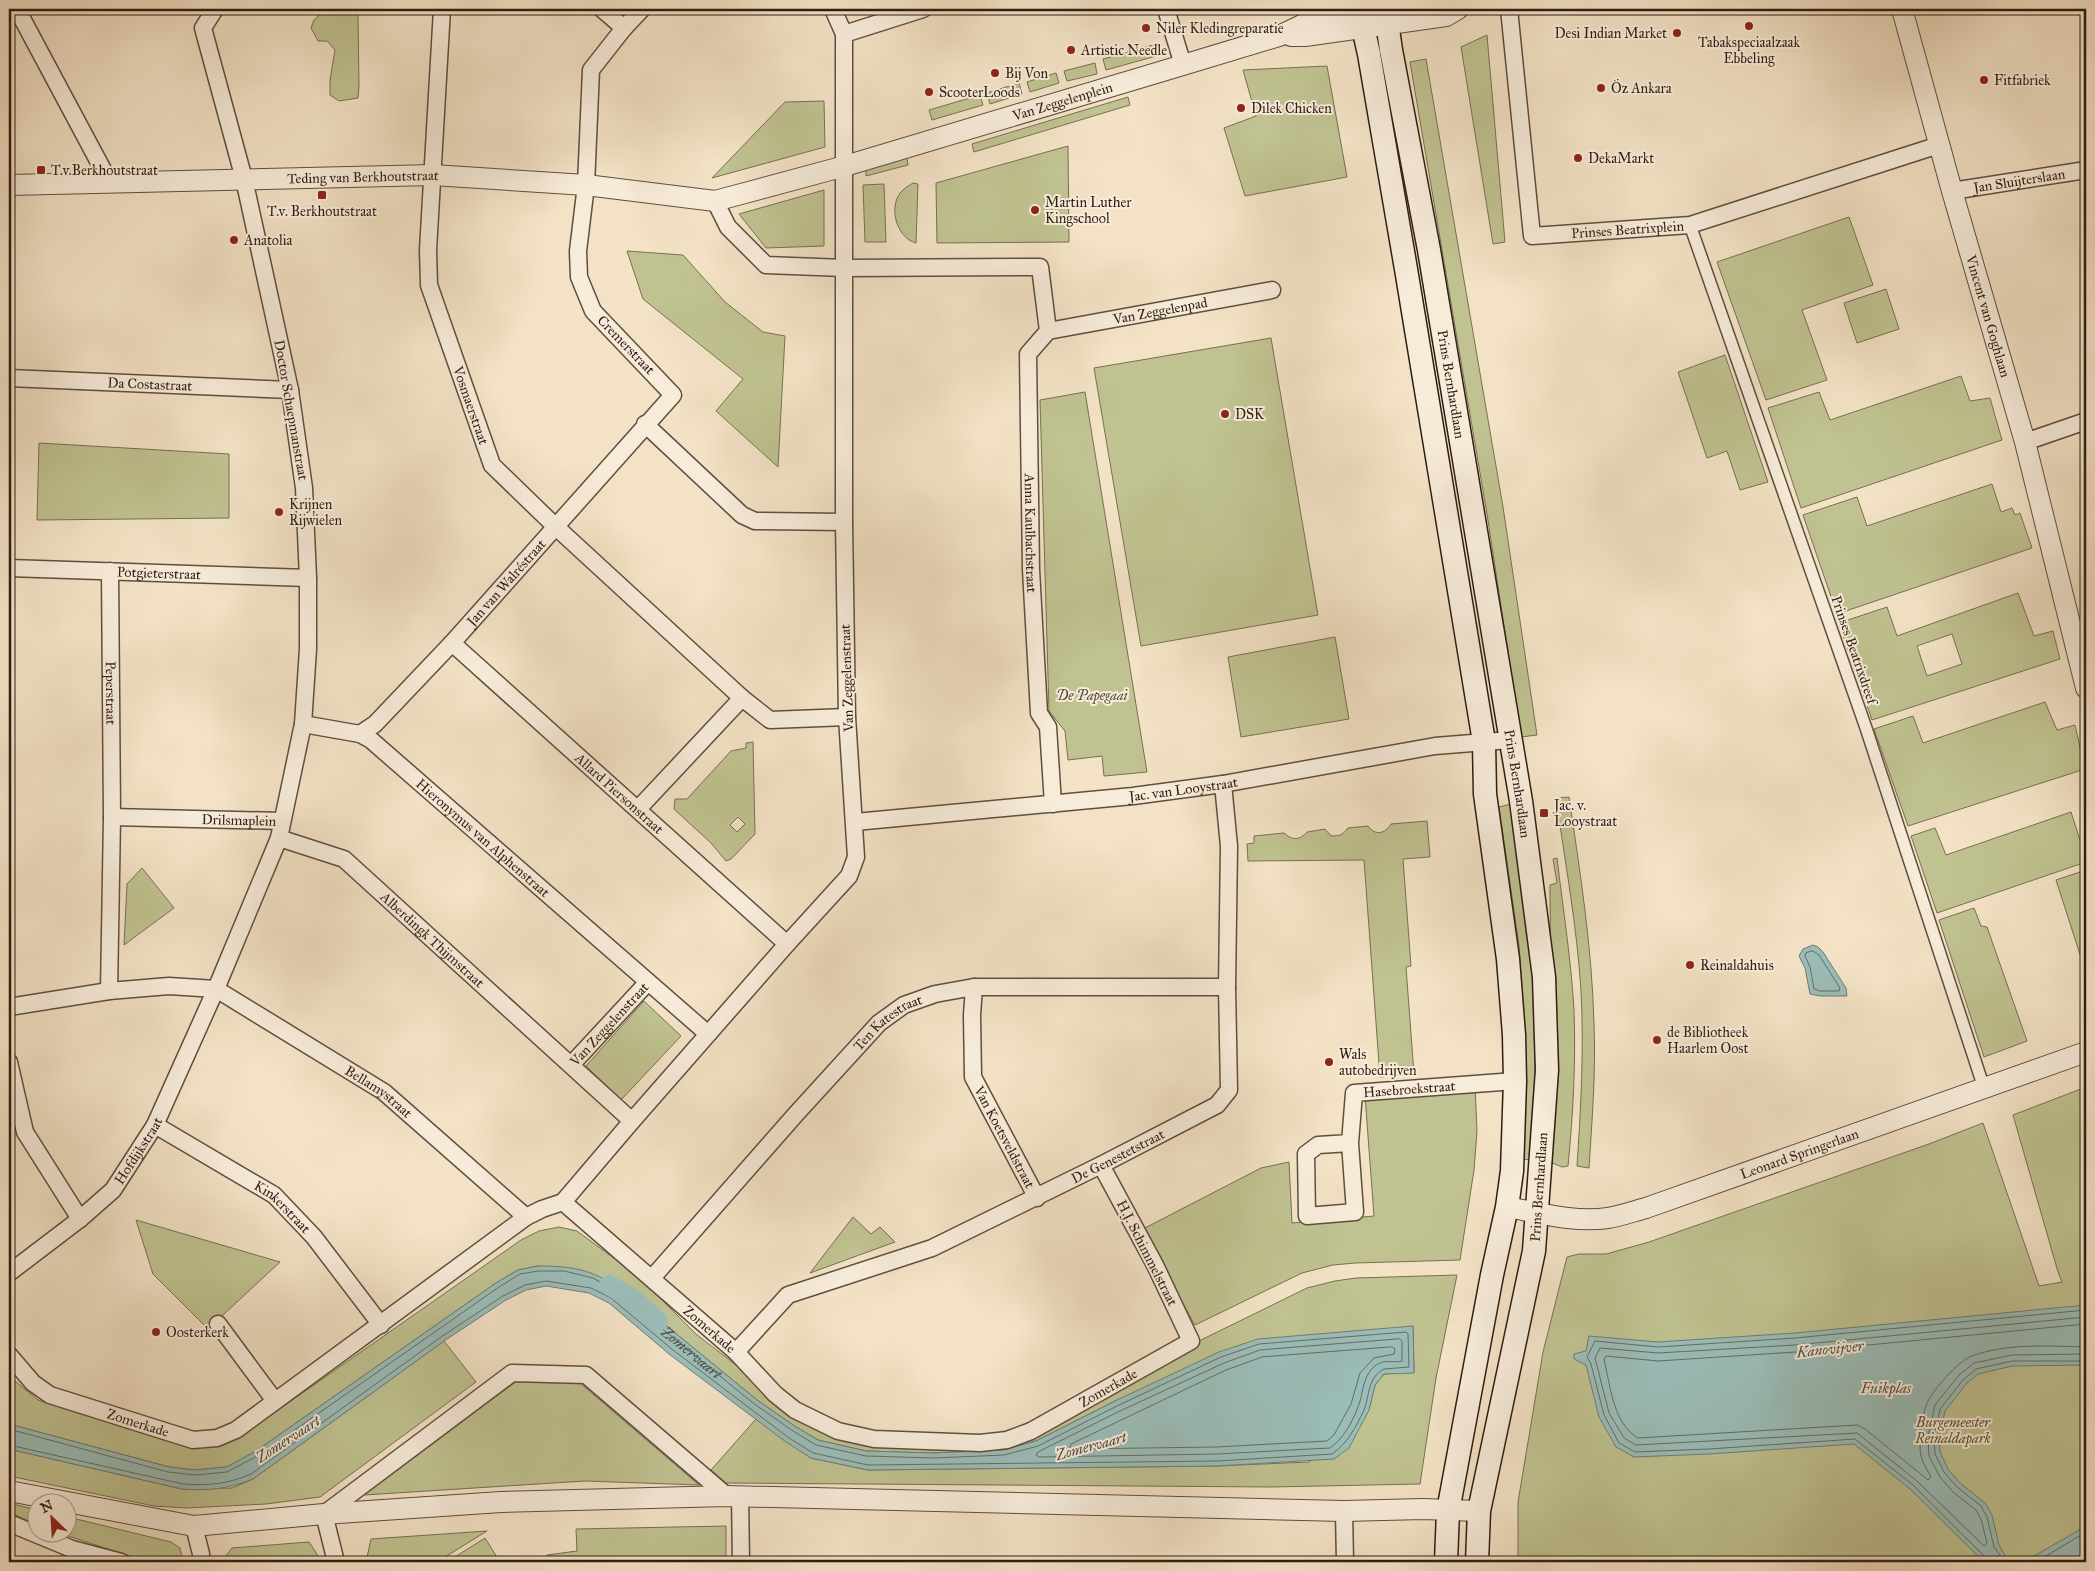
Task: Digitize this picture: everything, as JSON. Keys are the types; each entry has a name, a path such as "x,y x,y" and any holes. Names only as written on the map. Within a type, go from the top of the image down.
{"main road":[{"name":"Prins Bernhardlaan","path":"1387,13 1429,250 1524,821 1544,977 1547,1070 1534,1251 1479,1511 1477,1562"},
{"name":"Prins Bernhardlaan","path":"1360,16 1369,54 1484,742 1486,794 1508,958 1514,1035 1515,1081 1512,1171 1507,1207 1492,1275 1448,1511 1446,1562"}],"street":[{"path":"17,9 110,183"},
{"name":"Doctor Schaepmanstraat","path":"215,9 203,28 244,180 290,390 304,488 308,578 308,649 303,724 282,821"},
{"name":"Vosmaerstraat","path":"442,9 428,250 429,285 492,465 556,527 742,698 770,720 847,717"},
{"path":"602,9 624,28"},
{"name":"Cremerstraat","path":"642,9 624,28 591,70 586,186 578,251 579,278 593,311 673,395 645,424"},
{"path":"833,9 844,34 844,268"},
{"path":"844,34 923,9"},
{"path":"1166,9 1183,65"},
{"path":"1387,13 1446,16 1458,9"},
{"name":"Prinses Beatrixplein","path":"1509,9 1532,236 1690,224 1939,145"},
{"path":"1902,9 1952,191"},
{"name":"Van Zeggelenplein","path":"715,201 844,166 1280,36 1305,36 1360,16 1387,13"},
{"name":"Jan Sluijterslaan","path":"1952,191 2086,170"},
{"name":"Teding van Berkhoutstraat","path":"9,185 433,175 586,186 715,201"},
{"name":"Vincent van Goghlaan","path":"1952,191 2025,442 2080,642 2086,688"},
{"path":"715,201 728,227 766,265 844,268 1040,268 1048,331"},
{"name":"Prinses Beatrixdreef","path":"1690,224 1866,728 1984,1088"},
{"name":"Van Zeggelenstraat","path":"564,1202 786,944 849,876 856,857 847,717 844,522 844,268"},
{"name":"Van Zeggelenpad","path":"1048,331 1272,290"},
{"name":"Anna Kaulbachstraat","path":"1048,331 1028,354 1032,570 1039,713 1048,727 1053,804"},
{"name":"Da Costastraat","path":"9,378 290,390"},
{"path":"2025,442 2086,421"},
{"path":"645,424 742,515 755,521 844,522"},
{"name":"Jan van Walréstraat","path":"360,734 375,724 452,643 645,424"},
{"name":"Potgieterstraat","path":"9,568 308,578"},
{"name":"Peperstraat","path":"110,571 112,817"},
{"name":"Allard Piersonstraat","path":"452,643 786,944"},
{"path":"638,809 742,698"},
{"name":"Hieronymus van Alphenstraat","path":"303,724 360,734 371,740 648,982"},
{"name":"Jac. van Looystraat","path":"854,822 1053,804 1224,784 1435,746 1510,740"},
{"name":"De Genestetstraat","path":"736,1352 788,1295 932,1248 1036,1198 1216,1105 1229,1090 1227,987 1229,846 1224,784"},
{"path":"109,991 112,817"},
{"name":"Drilsmaplein","path":"112,817 282,821 279,838 216,989"},
{"name":"Alberdingk Thijmstraat","path":"279,838 344,859 572,1064"},
{"name":"Van Zeggelenstraat","path":"632,1121 572,1064 648,982 708,1034"},
{"path":"9,1007 109,991 169,986 216,989"},
{"name":"Ten Katestraat","path":"652,1278 878,1023 904,1005 935,994 974,987 1227,987"},
{"name":"Van Koetsveldstraat","path":"974,987 972,1015 973,1077 1036,1198"},
{"name":"Hofdijkstraat","path":"9,1273 80,1219 114,1190 155,1124 216,989"},
{"name":"Bellamystraat","path":"216,989 384,1092 526,1217"},
{"name":"Leonard Springerlaan","path":"1507,1207 1585,1219 1608,1218 1646,1208 2086,1052"},
{"path":"9,1062 25,1132 80,1219"},
{"name":"Hasebroekstraat","path":"1350,1143 1318,1145 1306,1154 1307,1216 1355,1212 1350,1143 1354,1093 1515,1081"},
{"name":"Kinkerstraat","path":"155,1124 274,1195 314,1236 380,1324"},
{"name":"H.J. Schimmelstraat","path":"1101,1165 1154,1265 1191,1341"},
{"name":"Zomerkade","path":"9,1355 33,1383 50,1395 193,1440 216,1438 236,1430 526,1217 542,1209 564,1202 736,1352 775,1394 795,1410 838,1431 874,1439 980,1443 1007,1440 1032,1431 1191,1341"},
{"path":"218,1324 275,1401"},
{"path":"324,1514 512,1373 586,1375 734,1496 741,1562"},
{"path":"9,1490 194,1526 324,1514 501,1502 734,1496 1344,1511 1423,1509 1479,1511"},
{"path":"1344,1511 1345,1562"},
{"path":"324,1514 336,1562"},
{"path":"9,1523 72,1549 121,1562"},
{"path":"194,1526 201,1554 201,1562"}],"green space":[{"path":"325,9 355,9 358,17 358,98 339,101 330,95 330,80 335,50 327,41 318,41 311,28 314,20"},
{"path":"1487,35 1505,242 1493,244 1461,47"},
{"path":"1157,44 1160,55 1106,70 1103,59"},
{"path":"1426,59 1503,507 1537,735 1521,737 1487,514 1410,62"},
{"path":"1095,63 1097,74 1067,81 1064,71"},
{"path":"1327,66 1347,177 1245,196 1224,128 1256,116 1243,70"},
{"path":"1056,73 1059,83 1030,92 1027,82"},
{"path":"1019,83 1022,94 990,104 987,93"},
{"path":"980,95 983,105 932,120 929,110"},
{"path":"1128,97 1130,105 974,152 972,144"},
{"path":"824,101 825,147 712,178 785,102"},
{"path":"1068,146 1069,242 937,243 936,183"},
{"path":"907,158 908,165 866,176 866,169"},
{"path":"913,183 918,184 916,243 903,235 896,220 895,212 895,203 898,196"},
{"path":"884,184 886,242 865,242 863,185"},
{"path":"824,190 824,246 766,248 739,214"},
{"path":"1849,217 1873,285 1802,310 1827,380 1766,400 1717,262"},
{"path":"627,251 683,255 725,302 763,332 785,336 778,467 716,411 743,379 643,299"},
{"path":"1886,289 1899,329 1857,343 1844,303"},
{"path":"1271,338 1318,615 1141,646 1094,368"},
{"path":"1725,355 1768,482 1740,490 1727,451 1707,458 1678,372"},
{"path":"1961,376 1970,401 1990,398 2002,440 1801,508 1768,408 1819,392 1830,420"},
{"name":"De Papegaai","path":"1085,392 1147,772 1104,776 1102,756 1068,760 1065,731 1049,711 1040,400"},
{"path":"39,443 229,454 229,518 37,520"},
{"path":"1992,484 2001,512 2012,508 2015,515 2020,513 2032,548 1837,614 1803,515 1857,497 1867,526"},
{"path":"2018,593 2034,636 2053,631 2060,659 1872,720 1839,623 1887,607 1897,636","holes":["1952,634 1962,664 1927,676 1917,646"]},
{"path":"1335,637 1349,719 1241,737 1228,657"},
{"path":"2045,702 2057,730 2075,725 2085,769 1908,826 1874,729 1913,716 1923,743"},
{"path":"753,742 755,834 731,859 726,861 711,843 674,809 675,799 687,799 731,751 746,748 746,743","holes":["738,817 745,824 737,832 730,825"]},
{"path":"1569,797 1585,910 1593,995 1594,1060 1589,1168 1577,1166 1582,1078 1581,991 1574,918 1556,798"},
{"path":"1511,804 1529,933 1533,977 1535,1056 1531,1160 1521,1159 1524,1024 1519,945 1499,807"},
{"path":"2071,812 2080,840 2086,838 2086,862 1937,913 1911,836 1935,828 1946,855"},
{"path":"1427,821 1430,857 1403,859 1411,966 1406,967 1414,1074 1380,1077 1364,860 1248,861 1247,844 1254,843 1254,836 1284,833 1296,838 1302,837 1307,832 1325,829 1331,836 1336,836 1343,834 1348,828 1368,826 1374,831 1383,832 1391,824"},
{"path":"1557,858 1571,972 1575,1030 1570,1147 1568,1166 1562,1167 1552,1163 1550,885 1557,883 1553,859"},
{"path":"142,868 174,908 124,945 127,884"},
{"path":"2086,870 2086,973 2056,880"},
{"path":"1974,908 1981,926 1987,927 2027,1041 1984,1057 1939,920"},
{"path":"644,1001 681,1036 621,1100 586,1066"},
{"path":"1475,1086 1477,1131 1474,1170 1460,1260 1333,1265 1302,1273 1195,1325 1141,1230 1261,1168 1289,1162 1292,1223 1374,1216 1365,1096"},
{"name":"Burgemeester Reinaldapark","path":"2086,1087 2086,1562 1518,1562 1518,1502 1543,1352 1567,1257 1579,1254 1606,1254 1649,1242 1929,1144 1983,1123 2039,1286 2062,1282 2013,1115"},
{"path":"853,1217 871,1234 880,1227 895,1242 810,1273"},
{"path":"136,1220 280,1262 208,1329 153,1274"},
{"path":"559,1227 577,1231 615,1259 654,1292 696,1334 813,1425 981,1448 1060,1420 1203,1339 1307,1288 1356,1278 1457,1275 1436,1378 1420,1484 1271,1487 726,1483 711,1470 756,1419 811,1458 868,1470 1217,1466 1309,1462 1369,1410 1375,1385 1384,1374 1414,1372 1413,1326 1115,1401 1036,1441 1003,1450 933,1453 866,1451 818,1440 796,1427 757,1400 619,1287 538,1266 518,1270 496,1283 256,1451 227,1467 195,1470 169,1467 9,1424 9,1373 14,1380 38,1400 195,1446 219,1446 248,1431 521,1240 539,1231"},
{"path":"444,1341 476,1382 320,1497 266,1504 186,1508 154,1506 9,1476 9,1449 182,1489 232,1488 253,1479"},
{"path":"517,1381 580,1383 699,1485 585,1481 364,1495"},
{"path":"9,1503 28,1508 28,1521 9,1512"},
{"path":"78,1519 171,1542 180,1548 183,1562 148,1562 78,1539"},
{"path":"726,1526 726,1562 548,1562 547,1555 577,1551 576,1529"},
{"path":"487,1531 437,1562 366,1562 371,1539"},
{"path":"485,1538 500,1562 447,1562"},
{"path":"309,1542 322,1562 221,1562 232,1548"}],"water":[{"path":"1813,945 1823,952 1846,988 1847,996 1810,994 1805,968 1799,956 1803,949"},
{"path":"538,1266 571,1268 589,1272 619,1287 757,1400 796,1427 818,1440 866,1451 933,1453 1003,1450 1036,1441 1219,1352 1258,1339 1413,1326 1414,1373 1384,1374 1375,1385 1369,1410 1349,1448 1334,1459 1217,1466 868,1470 811,1458 786,1442 669,1354 609,1303 589,1293 546,1286 526,1290 506,1300 444,1341 253,1479 235,1485 201,1490 182,1489 9,1449 9,1424 169,1467 195,1470 227,1467 256,1451 496,1283 518,1270"},
{"name":"Fuikplas","path":"2086,1305 2086,1365 2012,1366 1978,1374 1967,1383 1945,1411 1939,1438 1940,1452 1948,1469 1960,1483 1985,1503 1992,1515 1999,1545 2006,1557 2017,1562 1984,1562 1910,1489 1854,1444 1634,1457 1616,1447 1599,1417 1586,1365 1574,1359 1574,1354 1586,1351 1589,1336 1658,1342 1795,1333"},
{"path":"2086,1526 2086,1553 2063,1562 2024,1562"}],"waterway":[{"name":"Zomervaart","path":"609,1285 633,1299 658,1321"}],"place":[{"name":"Tabakspeciaalzaak Ebbeling","path":"1749,26"},
{"name":"Niler Kledingreparatie","path":"1146,28"},
{"name":"Desi Indian Market","path":"1677,33"},
{"name":"Artistic Needle","path":"1071,50"},
{"name":"Bij Von","path":"995,73"},
{"name":"Fitfabriek","path":"1984,80"},
{"name":"Öz Ankara","path":"1601,88"},
{"name":"ScooterLoods","path":"929,92"},
{"name":"Dilek Chicken","path":"1241,108"},
{"name":"DekaMarkt","path":"1578,158"},
{"name":"T.v.Berkhoutstraat","path":"41,170"},
{"name":"T.v. Berkhoutstraat","path":"322,195"},
{"name":"Martin Luther Kingschool","path":"1035,210"},
{"name":"Anatolia","path":"234,240"},
{"name":"DSK","path":"1225,414"},
{"name":"Krijnen Rijwielen","path":"279,512"},
{"name":"Jac. v. Looystraat","path":"1544,813"},
{"name":"Reinaldahuis","path":"1690,965"},
{"name":"de Bibliotheek Haarlem Oost","path":"1657,1040"},
{"name":"Wals autobedrijven","path":"1329,1062"},
{"name":"Oosterkerk","path":"156,1332"}],"water label":[{"name":"Kanovijver","path":"1830,1349"}]}
